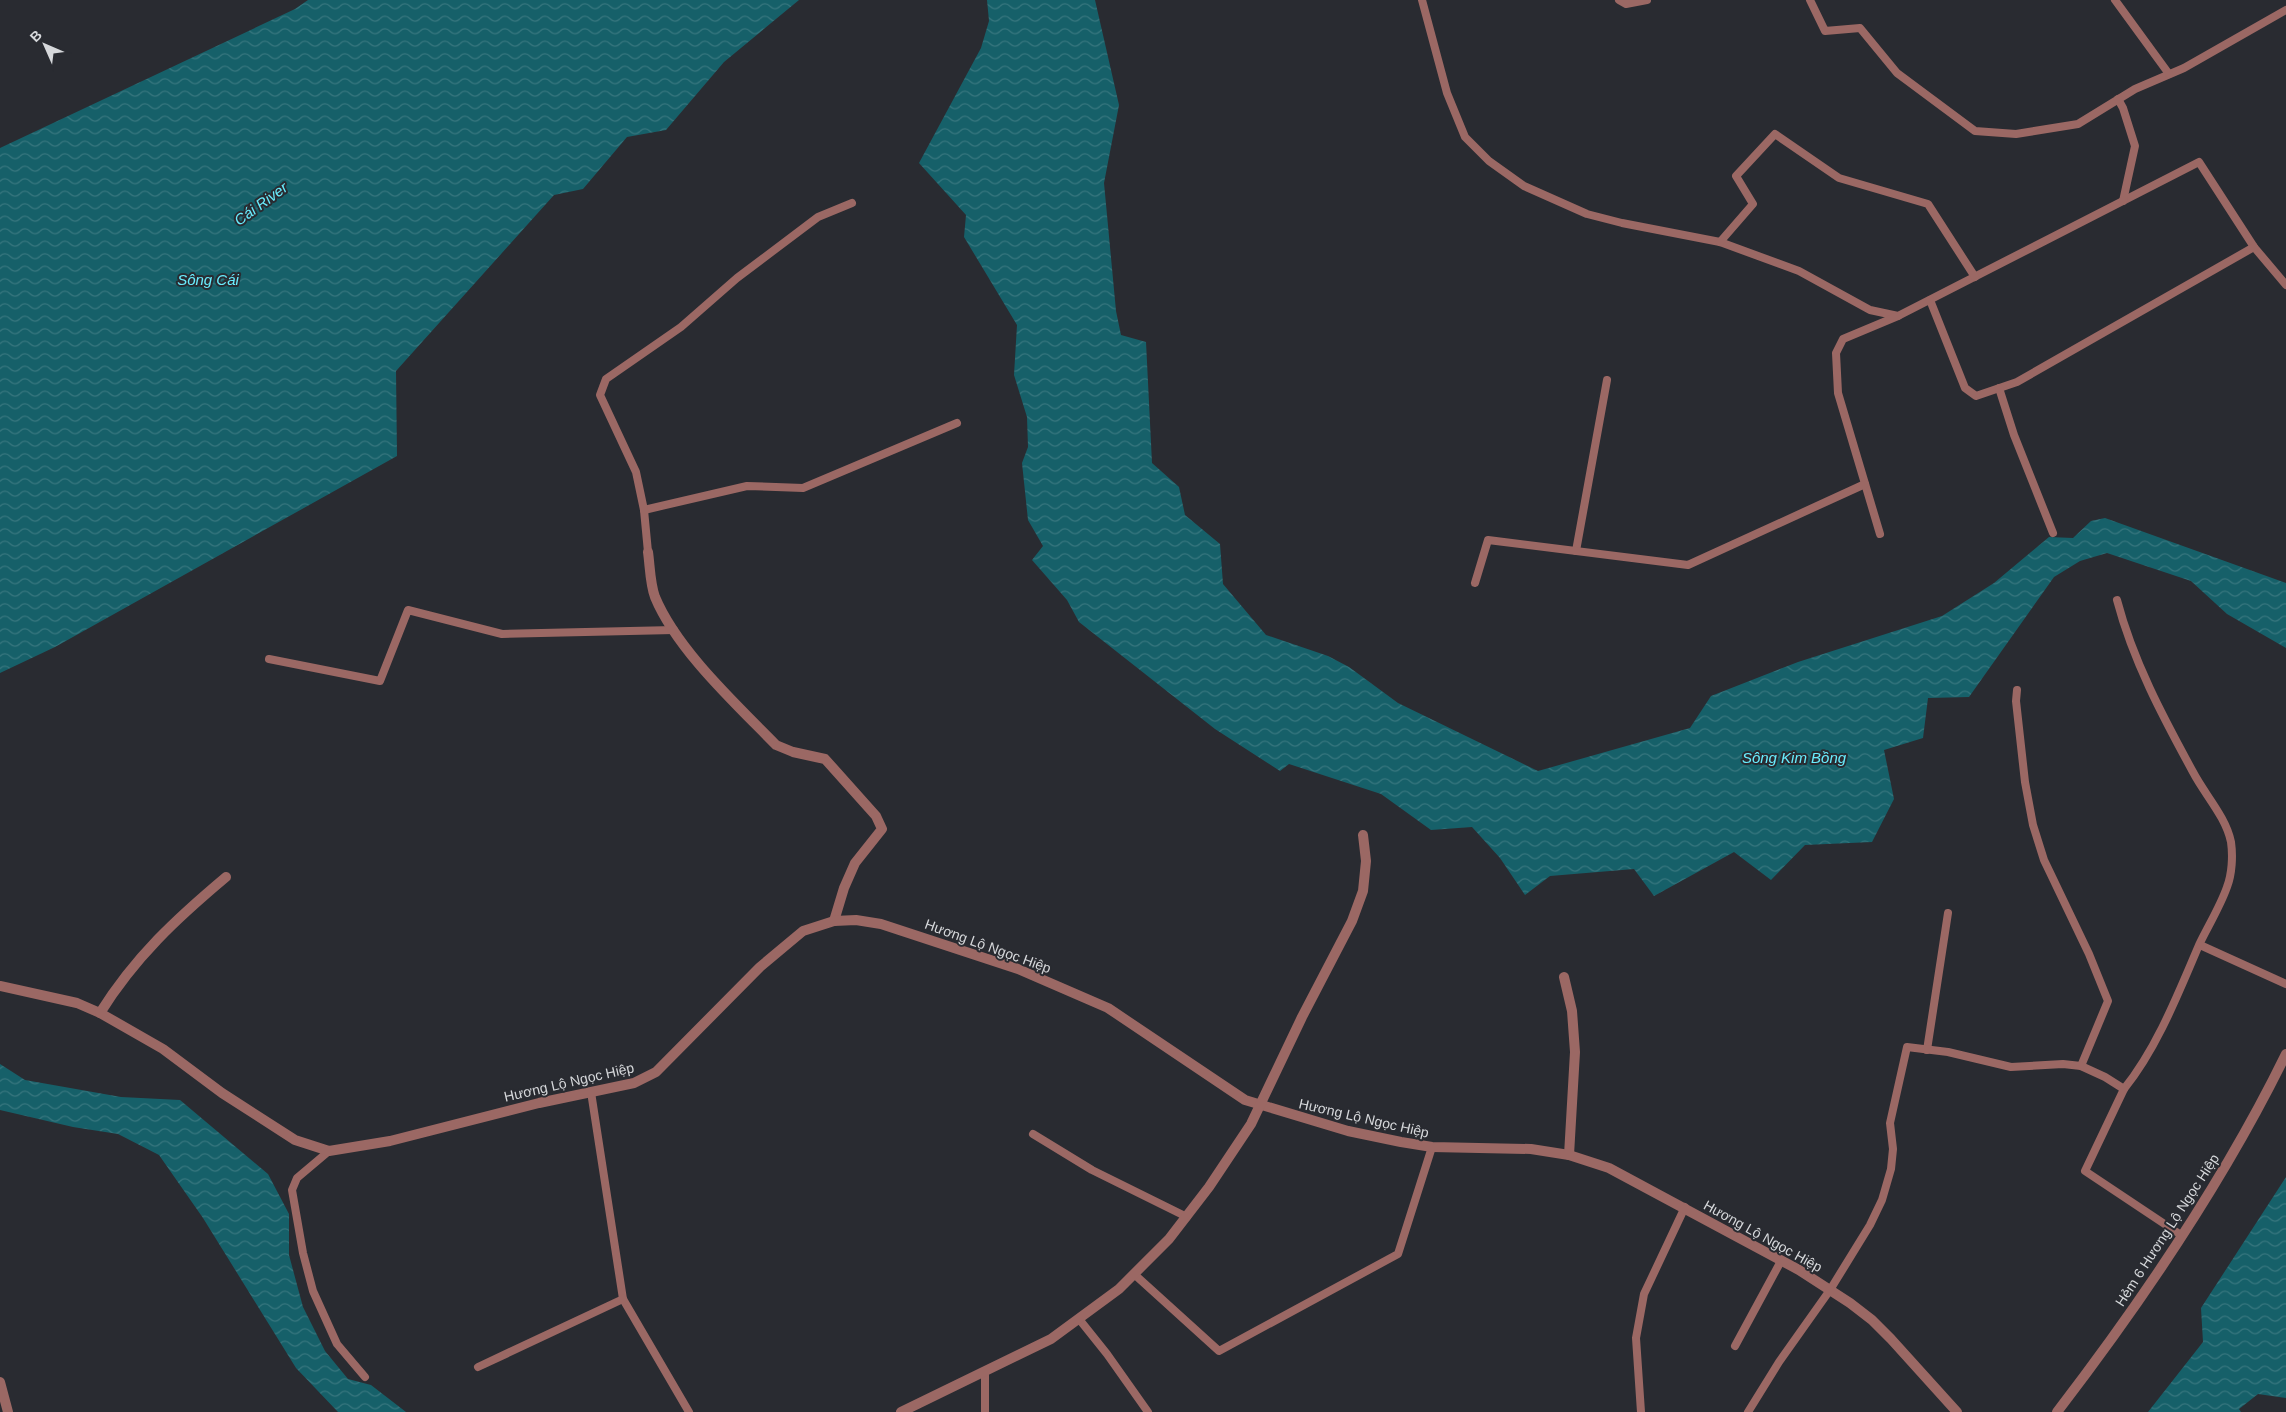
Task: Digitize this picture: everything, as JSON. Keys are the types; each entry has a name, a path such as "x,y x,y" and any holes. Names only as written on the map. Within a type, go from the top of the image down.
{"street":[{"path":"648,552 654,596 674,630 732,699 776,745 793,752 825,759 876,816 882,829 856,863 844,888 834,921"},
{"path":"901,1412 1050,1339 1119,1289 1169,1239 1187,1217 1262,1105 1302,1017 1352,921 1363,891 1366,861 1363,834"},
{"path":"100,1013 118,983 142,954 180,916 226,877"},
{"name":"Hương Lộ Ngọc Hiệp","path":"0,986 77,1003 100,1013 163,1049 222,1093 295,1140 329,1151 390,1141 492,1114 634,1083 656,1072 781,948 803,931 834,921 856,920 880,924 939,942 1036,977 1108,1008 1245,1100 1348,1131 1432,1147 1531,1149 1569,1155 1609,1168 1685,1207 1830,1290 1872,1320 1957,1412"},
{"path":"1564,977 1572,1011 1575,1052 1569,1155"},
{"name":"Hẻm 6 Hương Lộ Ngọc Hiệp","path":"2057,1412 2102,1354 2166,1263 2181,1235 2257,1113 2286,1054"},
{"path":"0,1382 8,1412"}],"lane":[{"path":"1422,0 1447,93 1465,136 1489,161 1524,186 1587,214 1622,223 1720,242 1799,270 1870,310 1898,316"},
{"path":"1619,0 1626,4 1648,0"},
{"path":"1810,0 1825,32 1860,28 1897,73 1975,131 2016,134 2078,124 2135,89 2184,68 2286,10"},
{"path":"2115,0 2169,74"},
{"path":"2118,99 2123,108 2135,146 2122,201"},
{"path":"1720,242 1753,204 1736,176 1775,134 1839,178 1928,204 1975,277"},
{"path":"1880,534 1838,393 1836,353 1844,339 1898,316 2199,162 2254,247 2286,285"},
{"path":"648,552 644,510 636,472 600,394 606,379 681,327 737,278 818,217 852,203"},
{"path":"1930,300 1965,388 1976,396 2034,373 2254,247"},
{"path":"1576,551 1607,380"},
{"path":"1999,388 2014,435 2053,533"},
{"path":"644,510 747,486 802,488 957,422"},
{"path":"1475,583 1488,540 1688,566 1866,484"},
{"path":"2117,600 2126,633 2164,719 2198,782 2223,821 2231,842 2232,863 2227,886 2171,1010 2141,1067 2124,1089 2085,1171 2181,1235"},
{"path":"269,659 380,681 408,610 502,634 674,630"},
{"path":"2017,690 2016,701 2025,782 2044,860 2089,954 2108,1001 2081,1066"},
{"path":"1927,1050 1948,913"},
{"path":"2200,945 2286,984"},
{"path":"1748,1412 1778,1362 1830,1290 1870,1225 1882,1200 1891,1169 1893,1149 1890,1123 1907,1047 1982,1059 2011,1067 2063,1064 2081,1066 2105,1077 2124,1089"},
{"path":"592,1092 623,1299 689,1412"},
{"path":"1033,1134 1092,1170 1187,1217"},
{"path":"1134,1274 1219,1351 1398,1254 1432,1147"},
{"path":"329,1151 297,1178 292,1190 303,1252 313,1291 337,1344 365,1378"},
{"path":"1641,1412 1636,1338 1644,1294 1685,1207"},
{"path":"1735,1346 1782,1261"},
{"path":"478,1367 623,1299"},
{"path":"1079,1319 1107,1354 1148,1412"},
{"path":"984,1412 985,1372"}],"water":[{"name":"Sông Cái","path":"308,0 799,0 724,62 666,130 627,137 583,189 554,195 396,371 397,456 55,647 0,673 0,148 295,9"},
{"name":"Sông Kim Bồng","path":"987,0 1095,0 1119,105 1104,183 1116,311 1121,335 1146,342 1152,463 1179,487 1185,515 1220,544 1223,584 1266,635 1328,656 1349,667 1398,703 1538,771 1690,728 1711,696 1798,662 1942,616 1994,583 2049,537 2073,538 2091,521 2105,518 2286,583 2286,648 2227,614 2191,581 2107,553 2080,561 2054,577 1969,697 1928,698 1923,738 1884,750 1894,799 1872,842 1805,845 1771,880 1734,852 1654,896 1634,869 1550,876 1525,895 1500,858 1472,827 1431,830 1381,794 1289,764 1280,771 1215,729 1079,622 1067,600 1032,560 1043,546 1028,520 1022,463 1028,447 1027,417 1014,375 1017,325 964,237 966,215 919,163 981,48 989,21"},
{"path":"0,1064 25,1080 121,1097 180,1100 268,1174 289,1214 289,1255 303,1307 325,1351 348,1379 371,1385 406,1412 338,1412 296,1368 203,1218 159,1155 118,1134 73,1127 0,1110"},
{"path":"2286,1177 2286,1398 2258,1394 2239,1409 2241,1412 2148,1412 2203,1342 2201,1308"}],"water label":[{"name":"Cái River","path":"261,204"}]}
